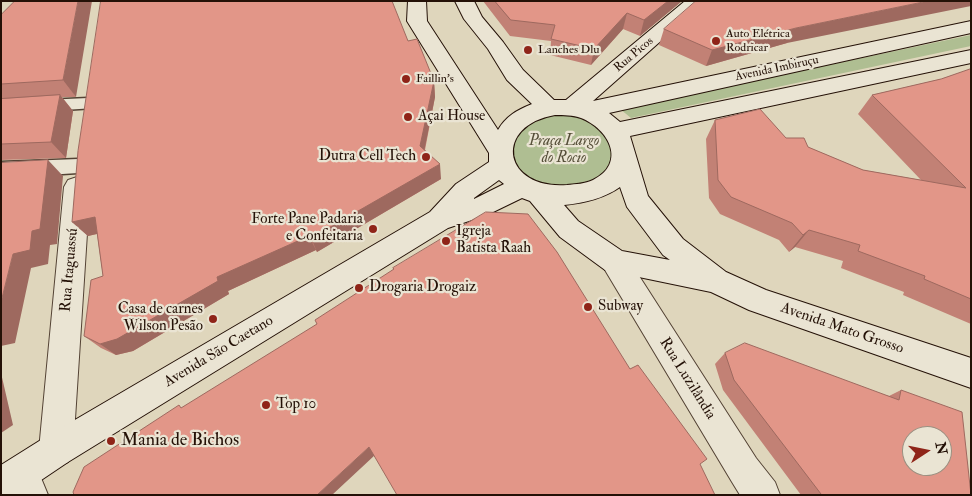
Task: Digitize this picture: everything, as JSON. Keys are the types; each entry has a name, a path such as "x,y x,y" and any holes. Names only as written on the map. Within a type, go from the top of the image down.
{"street":[{"path":"409,1 417,11 501,158 530,191 568,229 615,262 716,281"},
{"path":"464,1 474,19 496,46 515,75 568,109 607,123 619,142 636,200 673,247 716,281"},
{"name":"Rua Picos","path":"568,109 698,1"},
{"name":"Avenida Imbiruçu","path":"568,109 971,27"},
{"name":"Avenida Imbiruçu","path":"619,142 971,56"},
{"name":"Rua Itaguassú","path":"56,450 78,166 92,76"},
{"path":"439,220 465,191 501,158 506,135 514,124 526,115 568,109"},
{"path":"439,220 530,191 576,195 593,191 607,184 616,175 622,164 619,142"},
{"name":"Avenida São Caetano","path":"18,484 56,450 439,220"},
{"name":"Rua Luzilândia","path":"615,262 739,462 762,495"},
{"name":"Avenida Mato Grosso","path":"716,281 759,301 971,373"}],"lane":[{"path":"1,108 88,104"},
{"path":"1,170 78,166"}],"green space":[{"path":"971,35 971,46 631,118 620,109"},
{"name":"Praça Largo do Rocio","path":"570,113 597,122 618,152 601,182 557,190 528,178 518,168 512,157 513,136 542,114"}],"building":[{"path":"15,1 78,1 63,80 1,84 1,15"},
{"path":"101,1 392,1 408,41 417,39 434,81 420,146 440,164 311,238 309,236 217,277 218,281 117,339 100,344 84,336 91,280 103,276 95,217 72,222 78,151"},
{"path":"495,1 668,1 644,20 627,13 594,49 551,39 555,25 511,20"},
{"path":"696,1 928,1 796,28 712,50 664,29"},
{"path":"971,69 971,299 924,279 925,276 858,251 860,245 809,230 803,235 792,223 731,197 718,180 715,120 760,109 786,138 804,138 808,147 863,170 966,188 872,95 941,79"},
{"path":"60,95 51,142 1,144 1,99"},
{"path":"48,160 40,229 32,231 30,250 13,254 1,302 1,163"},
{"path":"486,212 528,214 557,252 630,369 638,365 707,459 700,464 715,495 397,495 369,447 317,495 74,495 73,492 84,467 179,405 181,408 317,324 315,320 393,268"},
{"path":"745,343 899,400 901,390 962,412 971,495 820,495 734,380 725,353"}],"place":[{"name":"Auto Elétrica Rodricar","path":"716,41"},
{"name":"Lanches Dlu","path":"528,50"},
{"name":"Faillin's","path":"406,79"},
{"name":"Açai House","path":"408,117"},
{"name":"Dutra Cell Tech","path":"426,157"},
{"name":"Forte Pane Padaria e Confeitaria","path":"373,229"},
{"name":"Igreja Batista Raah","path":"446,241"},
{"name":"Drogaria Drogaiz","path":"359,288"},
{"name":"Subway","path":"588,307"},
{"name":"Casa de carnes Wilson Pesão","path":"213,319"},
{"name":"Top 10","path":"266,405"},
{"name":"Mania de Bichos","path":"111,441"}]}
